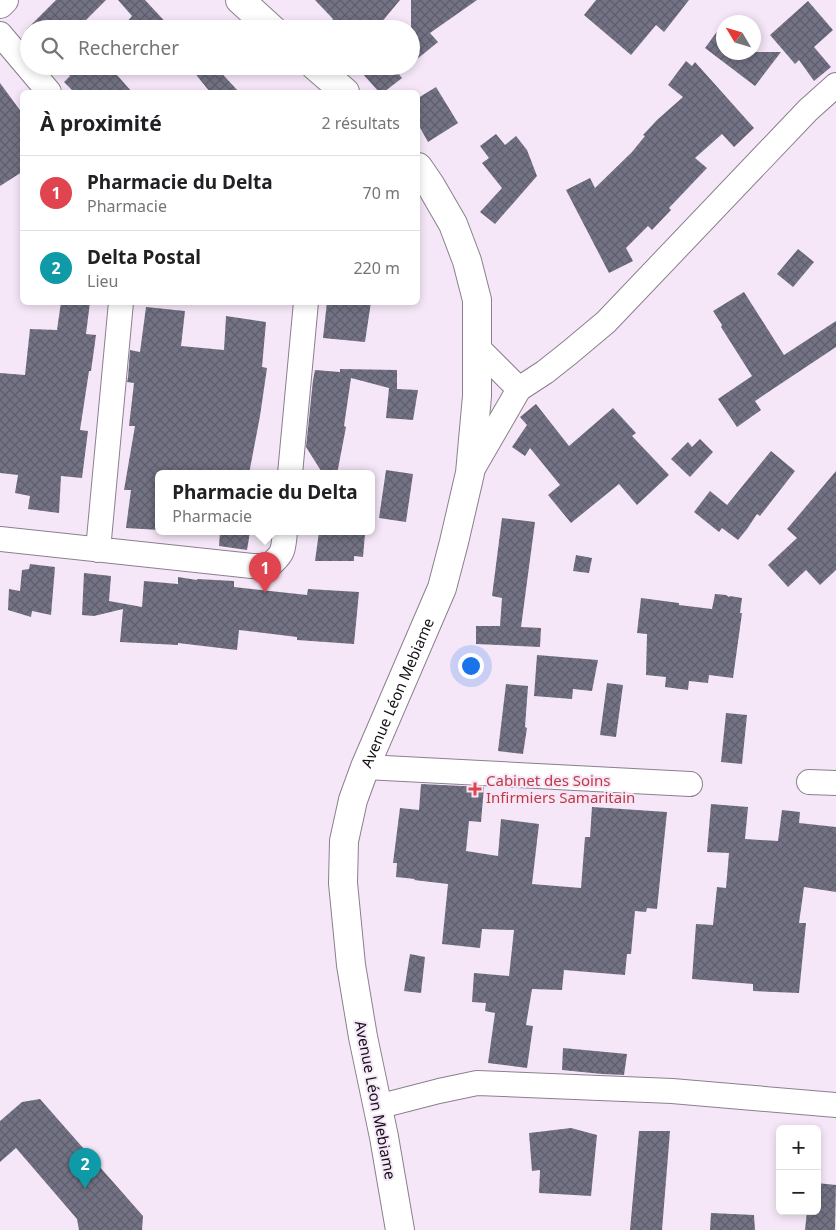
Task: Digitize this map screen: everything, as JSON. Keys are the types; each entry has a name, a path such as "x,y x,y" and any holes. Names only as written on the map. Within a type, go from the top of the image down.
{"street":[{"path":"0,4 4,0"},
{"path":"240,0 262,20"},
{"path":"0,34 20,58"},
{"path":"35,75 47,90"},
{"path":"325,75 343,90"},
{"path":"470,473 519,389 545,372 606,322 808,110 836,86"},
{"name":"Avenue Léon Mebiame","path":"400,1230 384,1137 363,1037 351,964 343,884 344,841 353,800 365,767 442,588 470,473 477,396 477,300 467,261 453,224 420,170"},
{"path":"98,550 121,305"},
{"path":"290,470 306,305"},
{"path":"477,347 519,389"},
{"path":"0,539 252,566 269,566 281,555 285,535"},
{"path":"365,767 690,784"},
{"path":"809,782 836,783"},
{"path":"377,1107 477,1083 672,1091 836,1106"}],"building":[{"path":"56,0 106,0 86,20 36,20"},
{"path":"118,0 145,0 164,20 129,20 132,16"},
{"path":"315,0 400,0 383,20 333,19"},
{"path":"411,0 477,0 430,33 438,42 420,57 420,20 411,20"},
{"path":"596,0 689,0 664,32 656,25 631,55 584,15"},
{"path":"808,1 833,30 814,47 831,67 814,81 799,60 795,64 770,35"},
{"path":"716,33 716,56 705,48"},
{"path":"761,52 781,52 755,86 721,60 761,60"},
{"path":"686,61 692,66 695,62 754,128 734,147 722,134 695,158 707,168 669,208 671,210 652,230 648,226 626,248 633,261 609,273 566,190 590,178 595,188 632,152 645,136 643,135 683,97 668,85"},
{"path":"117,75 130,90 72,90 64,82 70,76"},
{"path":"196,75 223,75 237,90 208,90"},
{"path":"364,75 400,75 402,78 387,90 377,90"},
{"path":"0,83 20,110 20,173 0,186"},
{"path":"436,87 458,123 428,142 420,128 420,97"},
{"path":"496,134 505,145 516,136 527,150 537,176 495,224 480,212 502,188 482,163 489,158 480,146"},
{"path":"798,249 814,262 793,287 777,274"},
{"path":"744,292 784,355 836,321 836,347 755,401 761,410 737,427 718,399 752,376 713,311"},
{"path":"61,305 90,305 86,334 96,335 80,430 88,431 82,478 61,476 59,513 28,509 30,496 15,493 18,475 0,473 0,373 25,375 30,329 57,330"},
{"path":"327,305 371,305 365,342 323,338"},
{"path":"146,307 185,311 181,346 224,350 226,316 266,322 262,367 267,368 250,470 155,470 155,530 126,528 131,490 124,490 135,426 129,426 134,383 127,382 130,350 140,352"},
{"path":"340,369 397,370 397,389 418,390 413,420 386,418 389,388 351,378 344,426 346,427 338,470 320,470 306,447 313,380 315,370 340,372"},
{"path":"536,404 569,446 613,408 636,433 632,436 669,475 637,505 619,484 571,523 548,495 560,485 530,448 525,456 512,447 527,425 520,417"},
{"path":"700,439 713,452 690,477 671,459 688,442 692,447"},
{"path":"771,451 795,471 760,516 757,514 738,540 722,528 719,532 694,512 710,491 727,505"},
{"path":"386,470 413,474 406,522 379,518"},
{"path":"836,471 836,570 820,585 806,570 788,587 768,565 797,538 787,529"},
{"path":"502,518 535,522 521,627 541,628 540,647 476,644 476,626 500,626 502,598 492,596"},
{"path":"220,535 250,535 247,550 219,546"},
{"path":"319,535 365,535 363,557 354,556 354,561 315,561"},
{"path":"576,555 592,558 589,573 573,571"},
{"path":"30,564 55,567 51,615 32,611 31,617 8,610 9,589 20,591 22,570 29,569"},
{"path":"84,573 111,576 109,601 142,607 144,581 178,584 178,577 197,580 234,581 234,587 307,595 308,589 359,592 354,644 297,640 297,637 239,630 237,650 178,643 178,645 120,642 123,609 94,616 82,615"},
{"path":"715,594 742,598 740,613 742,613 733,678 709,675 708,683 689,681 688,690 665,687 666,677 646,675 647,634 637,633 641,598 712,609"},
{"path":"537,655 598,660 592,691 573,689 572,699 534,696"},
{"path":"607,683 623,685 616,737 600,735"},
{"path":"506,684 528,686 525,727 527,728 523,754 498,751"},
{"path":"726,713 747,715 742,764 721,762"},
{"path":"421,784 484,787 481,822 469,821 466,851 498,856 501,819 539,824 532,884 581,888 585,837 590,837 592,807 667,812 657,909 647,908 646,912 635,911 631,954 627,954 625,975 564,970 562,990 532,989 526,1025 533,1026 527,1068 488,1063 495,1013 485,1011 486,1003 472,1002 474,973 509,976 514,930 482,929 480,948 442,944 448,884 396,877 397,863 393,863 400,808 419,810"},
{"path":"711,804 748,807 745,839 778,841 782,810 800,812 799,823 836,827 836,892 804,887 799,923 806,923 799,993 753,991 753,984 692,979 696,924 713,925 717,887 726,888 729,853 707,852"},
{"path":"410,954 425,957 421,993 404,991"},
{"path":"563,1048 627,1054 624,1075 562,1070"},
{"path":"40,1099 143,1216 142,1230 79,1230 77,1219 16,1148 0,1162 0,1121 22,1102"},
{"path":"571,1128 597,1135 591,1196 539,1193 540,1170 532,1171 529,1133"},
{"path":"639,1131 670,1131 662,1230 630,1230"},
{"path":"821,1183 836,1185 835,1230 805,1230 807,1215 821,1215"},
{"path":"711,1213 754,1215 755,1230 710,1230"}],"place":[{"name":"Pharmacie du Delta","path":"265,593"},
{"name":"Cabinet des Soins Infirmiers Samaritain","path":"475,789"},
{"name":"Delta Postal","path":"85,1189"}]}
